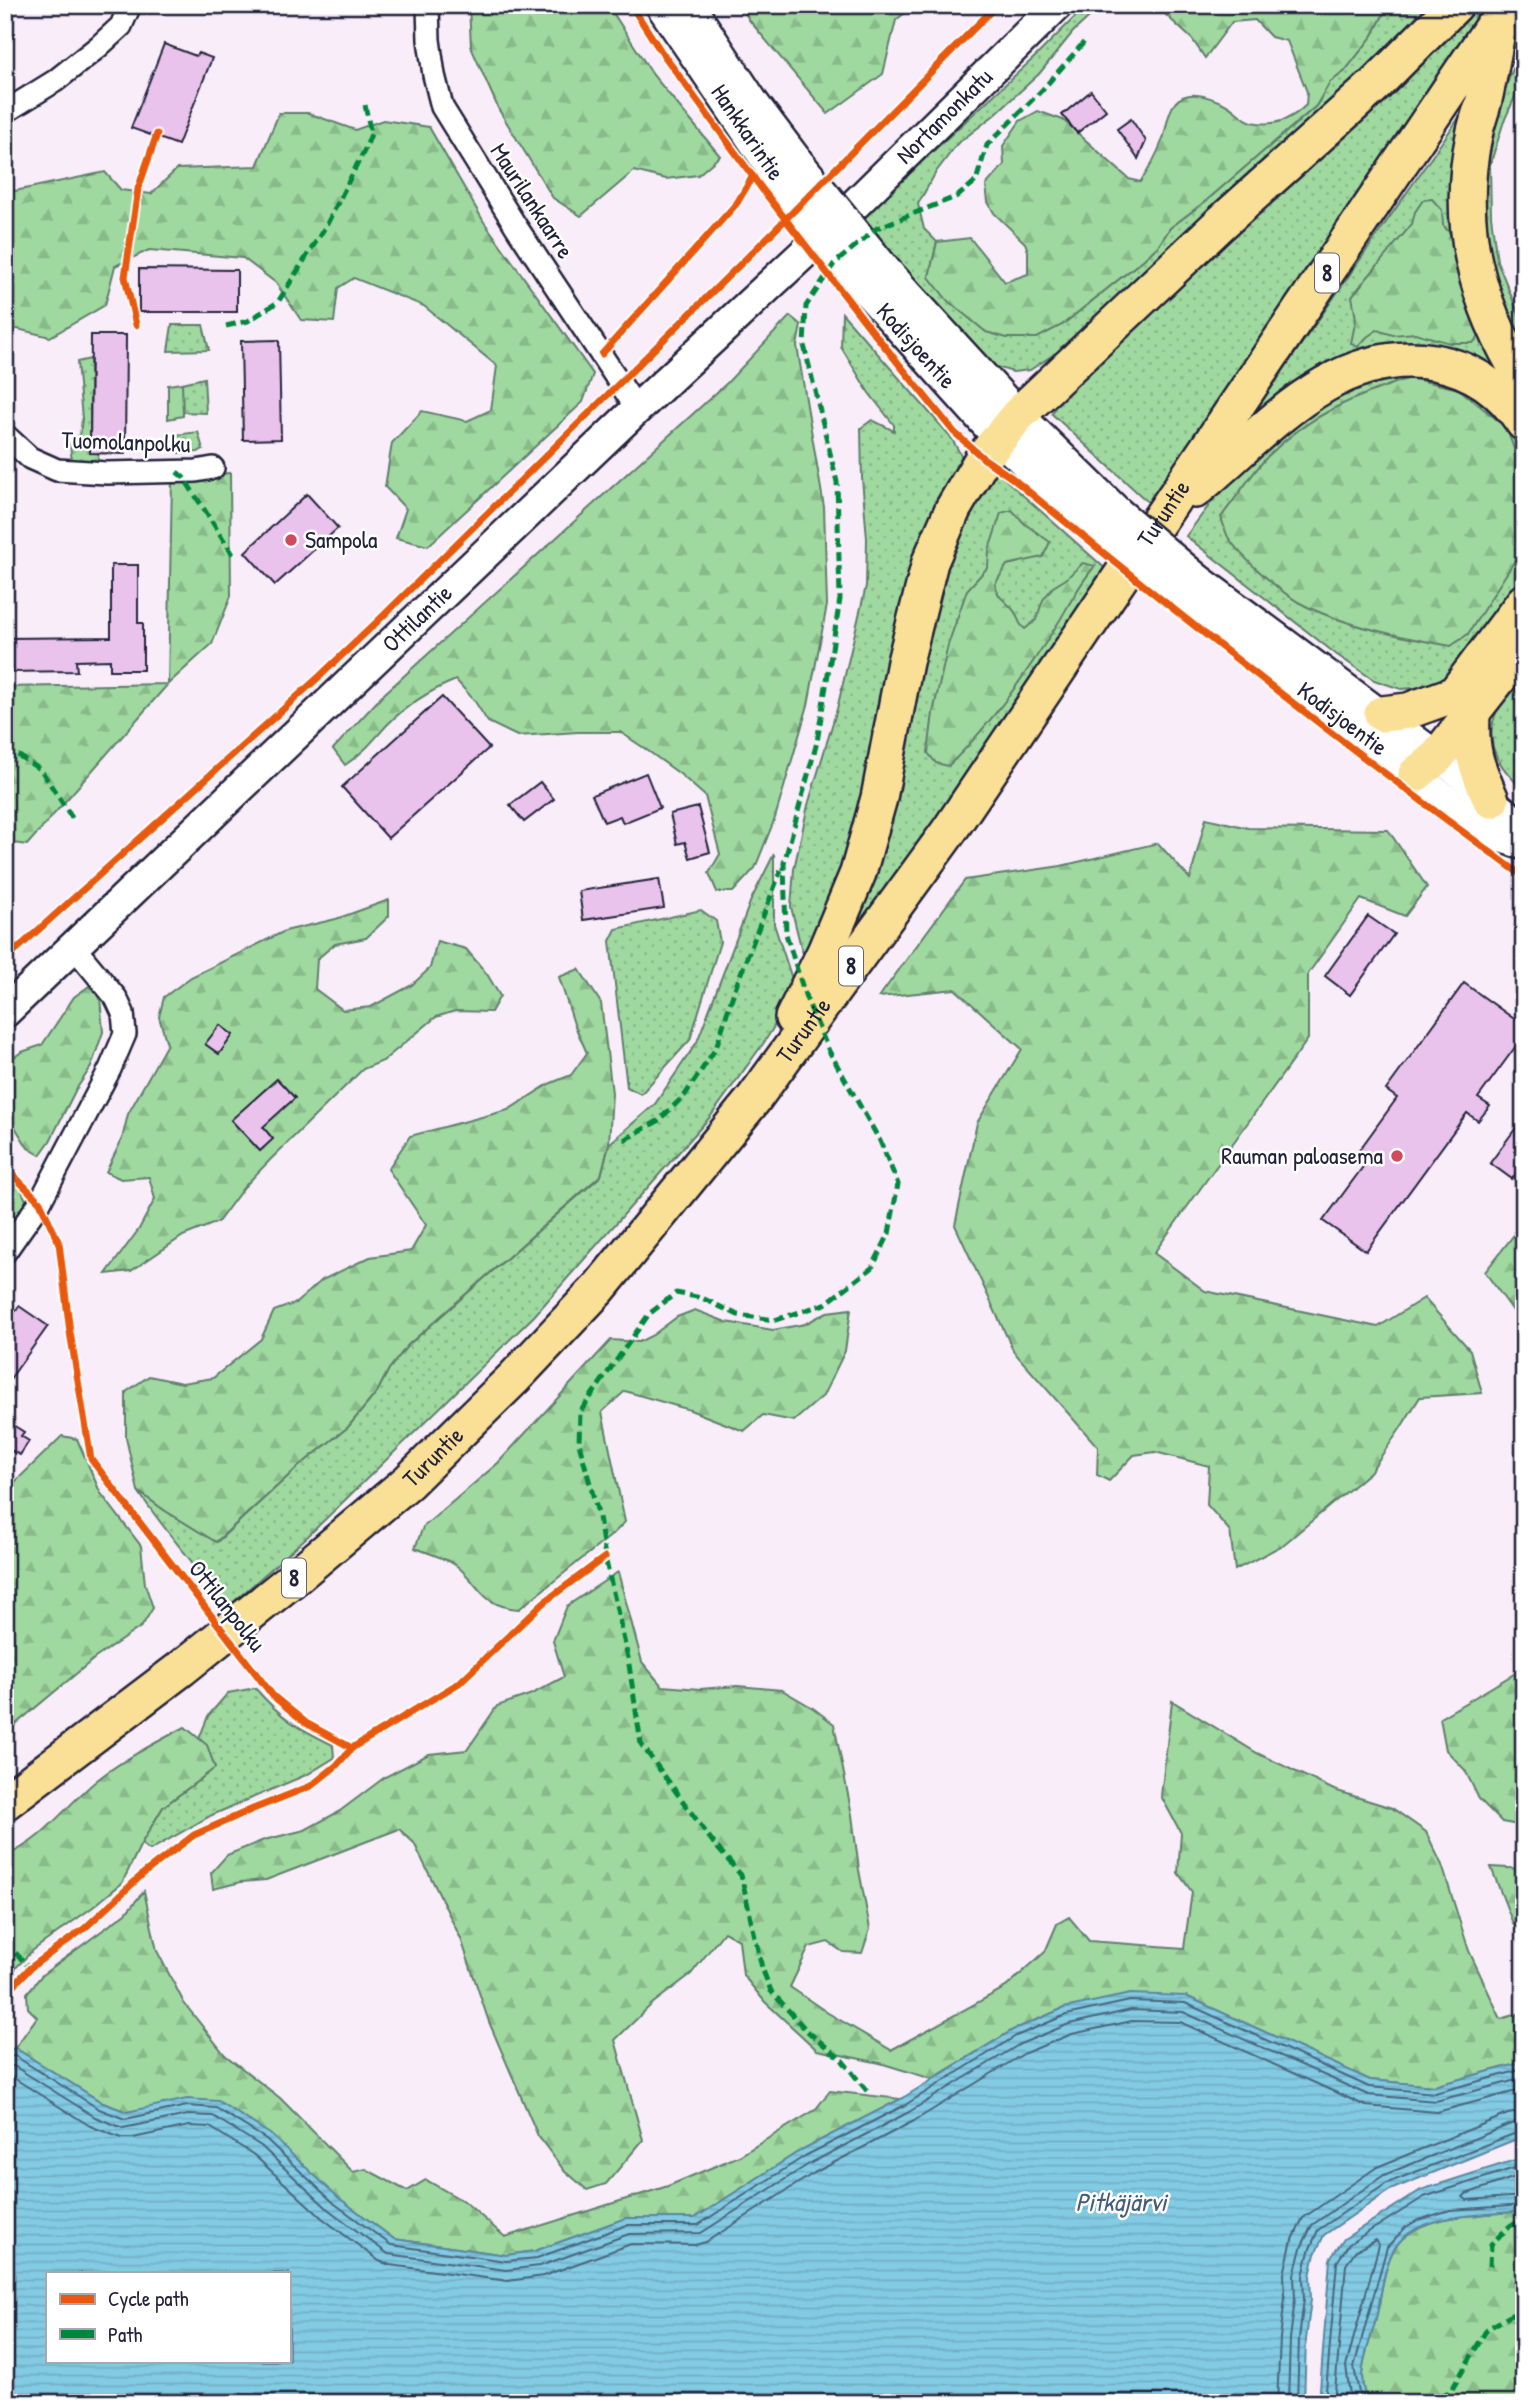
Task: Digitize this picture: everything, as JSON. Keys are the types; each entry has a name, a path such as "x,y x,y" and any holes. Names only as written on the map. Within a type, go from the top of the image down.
{"highway":[{"path":"753,1100 825,953 858,873 879,798 905,662 930,562 953,509 1008,426 1220,224 1376,84 1455,5"},
{"path":"1504,10 1474,136 1468,186 1469,219 1473,263 1482,298 1495,330 1524,381"},
{"name":"Turuntie","path":"5,1802 182,1668 408,1482 514,1378 599,1288 753,1100 949,831 1504,10"},
{"path":"1163,517 1287,410 1318,387 1352,370 1388,360 1419,359 1456,366 1483,380 1511,405 1524,423"},
{"path":"1426,760 1464,704 1524,602"},
{"path":"1382,714 1464,704 1524,646"},
{"path":"1464,704 1473,754 1491,800"}],"main road":[{"name":"Hankkarintie","path":"661,5 876,280"},
{"name":"Hankkarintie","path":"689,5 754,104 787,169"},
{"name":"Nortamonkatu","path":"832,227 1057,5"},
{"name":"Ottilantie","path":"5,1012 637,409 832,227"},
{"name":"Kodisjoentie","path":"876,280 1008,426 1110,524 1191,589 1426,760"},
{"name":"Kodisjoentie","path":"1191,589 1382,714 1426,760"}],"street":[{"path":"5,112 55,81 98,47 121,26 130,5"},
{"name":"Maurilankaarre","path":"428,5 429,40 442,107 517,228 637,409"},
{"name":"Tuomolanpolku","path":"5,435 30,458 57,470 107,473 186,472 213,468"},
{"name":"Kodisjoentie","path":"1426,760 1491,800 1515,819 1524,834"},
{"name":"Kodisjoentie","path":"1426,760 1501,839 1524,846"},
{"path":"5,1252 40,1202 110,1069 125,1034 123,1013 116,998 74,947"}],"green space":[{"path":"469,5 608,5 653,75 720,156 698,175 666,179 634,171 581,216 553,198 499,110 471,47"},
{"path":"741,5 915,5 896,20 883,74 828,114 749,20"},
{"path":"1087,5 1102,5 1073,32 1039,74 957,144 936,172 918,204 924,229 937,242 929,277 1062,325 1144,259 1159,245 1170,228 1207,200 1316,106 1330,82 1344,72 1373,35 1388,5 1438,5 1065,347 1030,370 1013,372 993,366 948,324 861,218"},
{"path":"1166,5 1388,5 1373,35 1344,72 1330,82 1316,106 1207,200 1170,228 1159,245 1144,259 1062,325 1037,338 1007,338 986,332 948,301 929,277 937,242 970,238 1005,282 1028,274 1028,251 1025,243 994,213 988,202 986,185 1004,165 1003,146 1020,121 1038,111 1063,120 1129,179 1140,182 1161,145 1170,111 1180,98 1193,95 1206,97 1225,104 1248,121 1260,123 1282,121 1306,105 1307,92 1287,41 1271,37 1255,20 1232,22 1205,58 1192,39 1165,14"},
{"path":"1472,5 1489,5 1151,505 1052,414 1058,401 1443,36"},
{"path":"1524,45 1524,77 1504,121 1490,165 1491,216 1497,261 1524,327 1524,357 1503,319 1479,220 1488,124"},
{"path":"1474,96 1460,171 1524,395 1425,351 1236,438"},
{"path":"279,113 308,113 355,130 383,120 429,127 484,222 593,374 583,402 428,546 396,538 406,509 385,487 392,443 422,411 467,421 491,410 497,366 424,306 354,278 338,288 334,322 301,320 276,283 243,258 149,250 115,266 105,305 50,337 5,326 5,187 15,191 105,172 121,190 151,194 177,169 257,166"},
{"path":"1432,199 1442,210 1443,225 1453,237 1454,259 1470,313 1481,334 1473,343 1450,343 1415,333 1393,335 1377,330 1358,347 1351,343 1356,319 1352,296 1412,224 1415,212 1423,200"},
{"path":"842,313 950,436 961,455 959,476 856,850 805,963 791,907 794,869 808,805 837,709 866,586 867,539 861,428 872,420 894,431 894,425 869,393 841,347"},
{"path":"790,316 801,325 797,346 824,507 827,605 808,705 775,818 755,868 733,892 717,892 709,873 720,854 705,796 680,774 620,732 517,736 488,722 474,700 456,680 429,693 404,710 345,765 333,749 384,694 727,383"},
{"path":"172,325 203,325 209,350 168,351"},
{"path":"90,359 90,453 99,453 95,472 73,471 70,444 80,435 82,419 77,362"},
{"path":"1360,376 1455,376 1524,438 1524,576 1519,587 1449,676 1428,687 1401,689 1374,680 1337,655 1186,536 1228,480 1259,446"},
{"path":"204,378 206,413 182,412 182,383"},
{"path":"1410,378 1459,389 1506,427 1524,476 1524,546 1468,634 1451,646 1353,624 1300,603 1241,554 1228,537 1221,517 1268,456 1300,429 1334,408"},
{"path":"182,383 183,416 168,419 168,385"},
{"path":"198,432 203,449 198,452 179,453 175,435"},
{"path":"997,472 1109,572 839,959 895,806 941,577 956,538 987,480"},
{"path":"230,473 231,596 212,644 168,684 172,480"},
{"path":"1012,510 1025,524 1050,542 1043,557 1007,565 995,584 1000,597 1011,607 1025,629 1036,620 1043,600 1053,587 1083,563 1095,566 994,715 948,766 936,763 928,753 933,713 948,645 967,590 988,567 989,550 1001,513"},
{"path":"1524,667 1524,790 1498,759 1492,744 1492,730 1502,700"},
{"path":"168,684 27,845 5,842 5,687"},
{"path":"1206,818 1248,828 1388,830 1427,887 1405,916 1361,899 1308,974 1308,1039 1154,1253 1205,1291 1378,1327 1424,1298 1470,1350 1482,1393 1420,1397 1370,1472 1283,1545 1235,1570 1230,1531 1207,1505 1209,1466 1155,1452 1134,1455 1109,1481 1097,1475 1098,1447 1014,1352 955,1225 977,1123 1022,1049 955,989 879,997 965,880 1061,866 1158,843 1190,879"},
{"path":"774,854 774,924 796,991 765,1041 710,1117 534,1316 308,1536 227,1608 138,1491 217,1542 298,1467 348,1427 377,1392 389,1369 408,1345 601,1176 609,1144 655,1104 697,1042 751,900"},
{"path":"389,900 389,916 366,938 335,944 317,959 315,989 343,1010 371,1007 412,985 430,968 437,941 466,949 487,974 500,996 491,1012 455,1011 436,1017 383,1061 363,1069 244,1187 218,1222 183,1236 131,1271 106,1274 139,1229 155,1199 149,1177 121,1179 106,1172 122,1139 128,1114 167,1044 159,1017 164,997 191,977 285,931 336,919"},
{"path":"701,910 716,921 720,942 690,1040 641,1094 627,1087 610,941 616,929"},
{"path":"579,969 601,1003 612,1093 609,1144 601,1175 408,1345 389,1369 377,1392 348,1427 298,1467 216,1542 138,1491 126,1438 126,1392 149,1376 182,1383 213,1378 261,1339 274,1311 296,1303 322,1280 370,1257 411,1251 426,1225 388,1169 410,1136 508,1110 549,1084 571,1075 587,1053 574,1024 559,977"},
{"path":"89,986 100,997 103,1032 91,1067 40,1155 28,1148 5,1111 5,1063 22,1052 42,1045 74,997"},
{"path":"5,1171 21,1189 28,1205 5,1229"},
{"path":"1524,1222 1524,1326 1485,1272"},
{"path":"851,1309 845,1351 823,1396 794,1421 763,1415 744,1431 690,1410 625,1391 602,1412 625,1522 519,1609 489,1600 457,1566 415,1548 423,1527 498,1463 611,1340 639,1342 677,1317 695,1310 726,1322 773,1330 805,1324 827,1312"},
{"path":"62,1436 77,1439 100,1492 141,1546 145,1584 153,1608 142,1626 95,1658 5,1733 5,1487 16,1481"},
{"path":"618,1572 642,1662 662,1686 700,1689 737,1686 782,1690 834,1724 870,1929 862,1953 843,1952 828,1942 809,1947 790,1987 891,2050 1006,1987 1045,1952 1057,1924 1069,1917 1089,1941 1184,1948 1192,1892 1178,1873 1181,1833 1161,1796 1172,1701 1257,1753 1334,1790 1392,1808 1426,1832 1442,1865 1469,1951 1501,2019 1524,2012 1524,2062 1434,2086 1370,2080 1186,1996 1064,2008 1013,2030 932,2079 880,2063 817,2050 765,2002 743,1975 739,1940 724,1932 691,1974 652,2004 615,2040 643,2140 606,2184 587,2190 563,2169 538,2136 489,2022 461,1939 414,1843 399,1829 266,1880 241,1882 213,1889 211,1873 227,1855 264,1840 305,1830 340,1811 385,1777 429,1754 467,1750 497,1706 532,1694 564,1677 553,1641 567,1606"},
{"path":"1524,1668 1524,1826 1502,1822 1479,1799 1465,1770 1446,1750 1440,1718"},
{"path":"255,1688 290,1721 333,1745 334,1758 308,1774 212,1815 150,1850 141,1844 163,1807 215,1768 207,1746 199,1739 208,1716 228,1693"},
{"path":"185,1727 207,1745 215,1768 163,1807 122,1883 32,1951 5,1979 5,1856 44,1831 89,1787 111,1770"},
{"path":"1491,1867 1524,1869 1524,1942 1512,1921"},
{"path":"144,1891 157,1951 184,2003 225,2055 280,2098 353,2172 366,2169 407,2191 426,2180 465,2202 505,2237 668,2186 739,2156 815,2110 830,2091 901,2099 801,2150 695,2218 626,2218 535,2251 506,2255 394,2239 339,2198 156,2107 127,2112 103,2103 15,2048 37,2017 28,2008 27,1993 42,1975 126,1913"},
{"path":"1524,2211 1524,2403 1369,2403 1362,2384 1365,2355 1386,2271 1392,2253 1402,2239 1432,2222 1470,2215"}],"water":[{"name":"Pitkäjärvi","path":"1130,1994 1186,1996 1370,2080 1434,2086 1524,2062 1524,2136 1390,2190 1324,2235 1315,2254 1310,2276 1304,2403 5,2403 5,2051 15,2048 103,2103 127,2112 187,2099 218,2101 270,2134 339,2198 394,2239 506,2255 535,2251 626,2218 695,2218 801,2150 901,2099 1013,2030 1064,2008"},
{"path":"1524,2157 1524,2211 1470,2215 1432,2222 1402,2239 1392,2253 1386,2271 1363,2364 1362,2384 1369,2403 1319,2403 1330,2259 1344,2239 1421,2190"}],"building":[{"path":"164,44 196,56 198,53 212,58 178,145 131,128"},
{"path":"1091,91 1106,110 1077,133 1062,115"},
{"path":"1131,119 1146,141 1138,159 1117,129"},
{"path":"139,269 237,270 237,312 139,312"},
{"path":"91,335 126,335 125,454 90,453"},
{"path":"279,340 281,439 243,440 241,341"},
{"name":"Sampola","path":"307,494 338,528 275,585 245,552"},
{"path":"111,565 138,565 138,623 143,623 143,670 110,670 110,660 76,661 77,671 5,672 5,638 111,637"},
{"path":"442,697 489,748 388,838 342,787"},
{"path":"646,773 660,808 623,823 620,816 604,822 592,795"},
{"path":"540,782 554,799 524,822 510,805"},
{"path":"698,807 710,852 690,858 685,842 677,844 670,814"},
{"path":"659,879 664,908 583,920 579,891"},
{"path":"1368,916 1394,934 1350,995 1325,976"},
{"path":"1464,983 1524,1026 1524,1035 1478,1098 1490,1106 1478,1121 1467,1113 1366,1251 1323,1221 1365,1164 1355,1156 1397,1098 1386,1090"},
{"path":"220,1025 233,1035 219,1054 205,1044"},
{"path":"277,1079 295,1098 263,1127 273,1139 260,1151 231,1120"},
{"path":"1524,1117 1524,1162 1512,1179 1490,1163"},
{"path":"19,1306 48,1326 5,1386 5,1326"},
{"path":"5,1420 24,1432 21,1436 29,1441 20,1455 12,1451 5,1462"}],"marked path":[{"path":"867,2091 842,2060 806,2030 771,1991 762,1968 741,1875 715,1845 641,1744 628,1658 605,1557 599,1517 579,1443 580,1412 649,1314 676,1293 702,1298 738,1315 775,1320 825,1304 872,1268 889,1234 898,1184 880,1141 829,1051 806,998 786,934 784,863 817,742 840,599 837,482 804,345 806,306 834,264 877,228 958,196 976,181 987,145 1043,89 1085,41"},
{"path":"226,326 248,321 278,302 327,224 366,147 371,134 365,105"},
{"path":"177,472 184,478 234,556"},
{"path":"5,747 41,770 74,821"},
{"path":"624,1140 658,1121 685,1095 716,1048 734,991 781,870"},
{"path":"5,1942 30,1968"},
{"path":"1490,2266 1491,2244 1511,2225 1524,2222"},
{"path":"1426,2403 1451,2391 1487,2329 1524,2308"}],"cycle path":[{"path":"631,5 660,50 762,189 954,432 983,458 1012,478 1265,681 1524,877"},
{"path":"5,960 378,621 773,232 997,5"},
{"path":"136,325 125,277 138,189 157,134"},
{"path":"602,354 737,203 753,176"},
{"name":"Ottilanpolku","path":"5,1167 40,1202 59,1243 70,1332 91,1459 273,1696 306,1723 352,1748 459,1683 543,1603 605,1557"},
{"path":"5,2006 13,1986 30,1968 85,1928 144,1873 194,1835 311,1786 336,1766 352,1748"}],"place":[{"name":"Sampola","path":"291,540"},
{"name":"Rauman paloasema","path":"1397,1156"}]}
